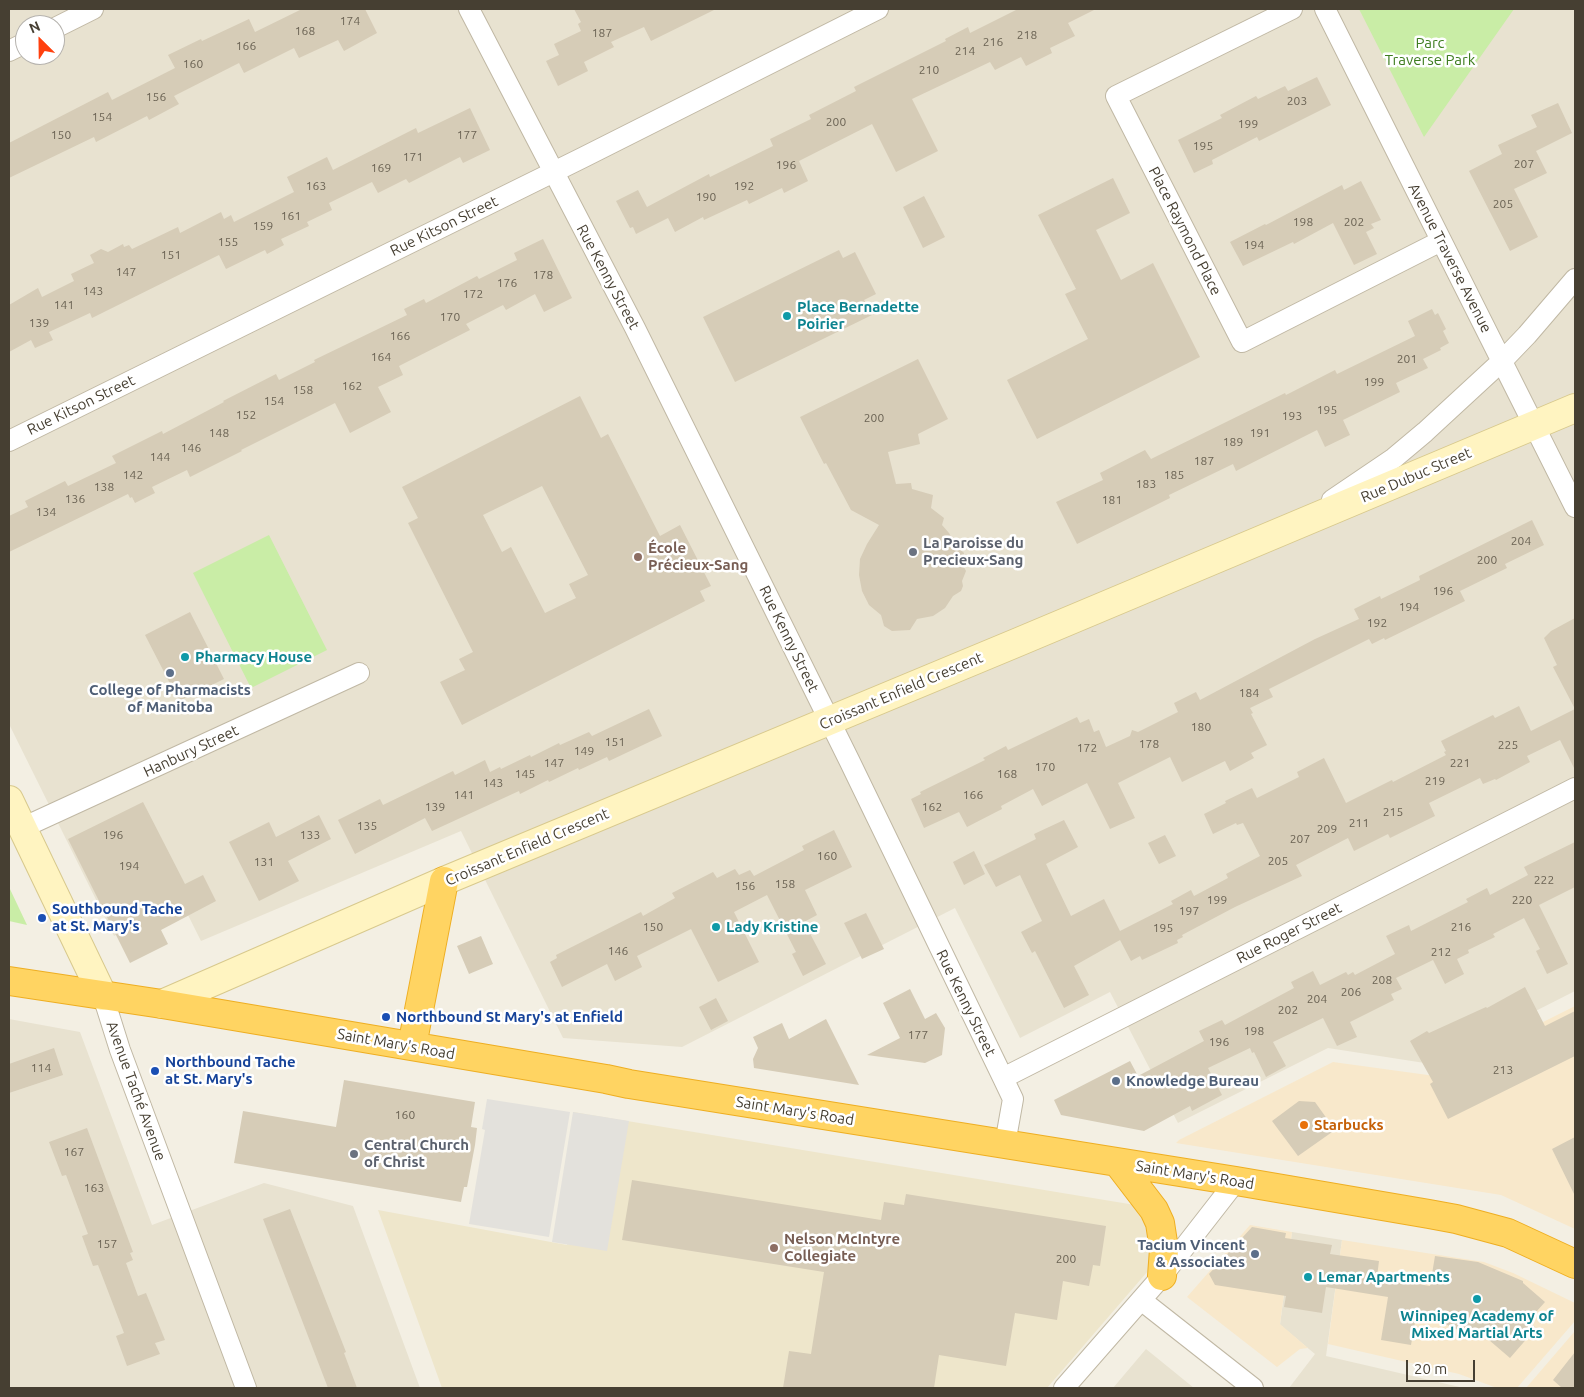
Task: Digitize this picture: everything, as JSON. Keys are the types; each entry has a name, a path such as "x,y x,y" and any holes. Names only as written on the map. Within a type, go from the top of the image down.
{"highway":[{"path":"412,1046 444,881"},
{"name":"Saint Mary's Road","path":"9,981 162,1004 629,1084 1236,1181 1456,1219 1508,1233 1575,1264"},
{"path":"1118,1163 1154,1210 1160,1223 1164,1249 1162,1276"}],"street":[{"path":"65,23 94,9"},
{"name":"Rue Kenny Street","path":"469,9 634,328 829,721 1013,1099 1005,1144"},
{"name":"Rue Kitson Street","path":"9,441 878,9"},
{"name":"Place Raymond Place","path":"1292,9 1116,96 1242,342 1441,241"},
{"name":"Avenue Traverse Avenue","path":"1325,9 1575,507"},
{"name":"Croissant Enfield Crescent","path":"162,1004 444,881 1256,541 1319,508 1362,481 1426,432 1527,336 1575,279"},
{"name":"Rue Dubuc Street","path":"1256,541 1575,408"},
{"name":"Hanbury Street","path":"22,828 359,673"},
{"name":"Rue Roger Street","path":"1003,1078 1575,788"},
{"name":"Avenue Taché Avenue","path":"9,800 103,996 120,1050 246,1388"},
{"path":"1064,1388 1162,1276 1236,1181"},
{"path":"1141,1300 1253,1388"}],"shaded area":[{"path":"9,9 1575,9 1575,991 1431,1064 1328,1048 1178,1123 1110,992 1020,1038 955,908 682,1047 563,1038 461,831 201,941 181,901 114,936 9,724"},
{"path":"1575,1006 1575,1229 1501,1195 1176,1143 1333,1062 1435,1076"},
{"path":"9,1019 80,1032 152,1225 264,1183 353,1206 420,1388 9,1388"},
{"path":"487,1099 570,1112 549,1237 469,1224 485,1130 482,1129"},
{"name":"Nelson McIntyre Collegiate","path":"573,1112 1141,1206 1149,1215 1154,1264 1047,1388 442,1388 378,1210 567,1245"},
{"path":"573,1112 629,1121 607,1251 552,1242"},
{"path":"1250,1225 1292,1232 1280,1324 1308,1348 1300,1349 1277,1367 1187,1297"},
{"path":"1292,1232 1342,1240 1326,1356 1464,1388 1289,1388 1315,1354 1280,1325"},
{"path":"1342,1240 1484,1262 1513,1273 1575,1303 1575,1321 1517,1388 1497,1388 1459,1374 1328,1344"},
{"path":"1575,1331 1575,1388 1526,1388"},
{"path":"1146,1349 1194,1388 1113,1388"}],"green space":[{"name":"Parc Traverse Park","path":"1359,9 1514,9 1424,137"},
{"path":"269,535 327,650 251,688 193,573"},
{"path":"9,887 27,925 9,921"}],"building":[{"path":"302,9 365,9 377,33 344,51 338,40 299,58 294,48 244,73 239,63 174,96 179,104 149,120 147,116 96,142 94,137 9,178 9,143 108,92 112,100 175,68 168,55 201,39 202,41 249,19 255,32"},
{"path":"574,9 716,9 651,41 644,27 611,42 614,47 584,62 588,71 558,86 546,61 559,55 554,44 581,31 578,24 581,22"},
{"path":"1018,9 1096,9 1068,23 1075,36 1050,48 1052,53 1026,66 1021,57 995,70 990,62 912,99 938,151 896,172 872,124 799,161 808,181 784,193 782,188 749,204 747,200 704,220 703,217 675,232 668,218 636,234 633,227 630,228 616,201 638,190 647,207 709,174 710,177 773,146 770,139 811,119 809,115 856,91 854,87 946,41 945,39 968,27 970,33"},
{"path":"1317,77 1331,105 1259,141 1257,137 1212,160 1213,164 1194,173 1178,140 1222,118 1220,115 1256,96 1258,99 1285,86 1288,91"},
{"path":"1558,103 1572,133 1536,151 1547,173 1514,189 1538,237 1510,251 1469,171 1502,154 1498,145 1537,127 1531,115"},
{"path":"470,108 490,150 463,163 460,157 409,183 406,179 378,193 372,182 329,203 332,210 307,222 309,226 281,239 284,245 267,254 265,250 226,269 219,255 92,318 90,313 49,332 53,340 35,348 31,340 9,352 9,305 38,288 42,297 74,281 71,274 94,263 90,255 101,249 108,252 123,244 124,247 129,245 132,249 178,227 180,233 221,212 224,219 231,215 234,222 294,192 287,177 327,157 333,170 416,128 418,133"},
{"path":"1113,178 1130,213 1096,230 1121,280 1153,263 1200,357 1037,439 1007,380 1088,339 1065,294 1076,289 1038,215"},
{"path":"1361,181 1381,220 1371,224 1374,228 1366,232 1377,254 1354,265 1333,223 1294,244 1293,242 1243,266 1230,242 1342,185 1344,190"},
{"path":"924,196 945,237 923,248 903,207"},
{"path":"543,239 572,298 544,312 535,294 506,310 503,305 466,324 470,330 399,366 403,375 378,387 391,412 350,433 335,403 190,477 187,470 152,487 155,493 135,503 128,494 9,552 9,516 28,507 25,501 65,481 68,486 116,463 112,456 162,431 163,434 276,374 279,380 315,362 314,360 407,315 404,309 424,299 426,303 477,276 479,279 517,260 514,253"},
{"name":"Place Bernadette Poirier","path":"839,250 843,258 855,252 876,294 864,300 872,315 735,382 703,317"},
{"path":"1432,309 1435,315 1438,313 1446,329 1443,331 1449,343 1440,348 1441,350 1423,359 1428,368 1396,383 1400,392 1343,420 1350,435 1325,447 1317,430 1236,471 1233,464 1169,495 1170,498 1077,544 1056,502 1103,480 1100,473 1145,450 1151,459 1285,393 1286,395 1335,370 1337,374 1415,336 1408,321"},
{"path":"918,359 948,419 918,434 920,444 888,452 896,484 911,483 912,489 933,495 931,508 944,518 942,525 956,546 964,553 963,565 966,571 961,591 953,596 945,608 933,616 917,619 910,630 892,631 884,626 881,615 869,605 862,591 859,575 860,559 879,525 851,510 826,463 824,464 800,417"},
{"name":"École Précieux-Sang","path":"580,396 601,438 608,434 660,536 680,525 711,586 700,591 705,601 462,725 440,682 465,670 459,659 473,652 408,523 418,518 402,487","holes":["542,486 588,575 569,584 576,598 545,613 511,547 502,552 483,515"]},
{"path":"1532,520 1544,545 1505,564 1507,568 1460,591 1465,601 1385,640 1384,638 1372,644 1369,639 1269,689 1273,697 1250,708 1253,713 1251,714 1267,745 1251,753 1254,758 1230,771 1225,761 1182,782 1170,757 1118,783 1135,818 1110,829 1087,783 1042,806 1033,789 1001,806 1002,809 967,827 959,812 924,828 911,799 921,794 920,792 985,760 983,758 1006,746 1008,750 1077,717 1080,723 1089,719 1094,732 1099,730 1106,747 1130,736 1132,730 1138,732 1178,712 1174,703 1196,692 1200,700 1315,639 1359,619 1354,609 1380,596 1381,599 1420,580 1419,576"},
{"name":"Pharmacy House","path":"190,612 224,679 179,701 145,635"},
{"path":"1575,618 1575,709 1553,667 1557,665 1544,638 1551,631"},
{"path":"1519,706 1531,731 1575,709 1575,770 1560,740 1527,756 1530,762 1496,780 1483,784 1480,778 1429,803 1435,816 1390,838 1388,834 1354,851 1348,838 1296,865 1302,876 1235,907 1182,935 1183,937 1177,940 1178,943 1142,960 1140,956 1131,961 1120,940 1074,966 1089,995 1064,1008 1035,951 1032,953 1021,932 1042,921 1020,875 996,887 984,865 1036,839 1034,834 1064,820 1078,847 1046,864 1071,916 1104,899 1120,931 1173,904 1171,901 1191,890 1194,896 1228,878 1226,874 1260,856 1243,823 1237,825 1236,823 1213,834 1204,814 1226,803 1225,801 1252,788 1257,798 1299,777 1297,772 1324,758 1346,803 1446,755 1441,741 1493,715 1495,718"},
{"path":"649,709 662,736 609,761 607,757 549,782 548,780 520,794 519,791 432,831 425,818 355,854 338,820 380,799 383,805 453,771 455,775 485,760 490,772 500,767 501,769 530,755 531,757 559,743 560,745 589,732 592,736"},
{"path":"143,802 185,884 203,875 216,901 161,930 168,944 130,963 68,839"},
{"path":"319,815 331,839 288,861 299,881 259,901 229,842 269,822 276,837"},
{"path":"834,830 852,867 805,890 817,915 804,922 826,964 803,976 792,954 796,952 767,895 734,912 759,962 718,982 691,929 637,956 642,967 615,981 607,964 562,987 550,962 557,958 556,955 641,912 643,916 675,898 672,893 713,872 717,878 735,869 739,875 750,870 754,876 804,850 802,846"},
{"path":"1165,835 1176,856 1159,864 1148,843"},
{"path":"1575,842 1575,887 1539,905 1568,964 1547,974 1536,951 1540,949 1524,918 1493,934 1495,937 1468,950 1469,953 1457,959 1464,974 1445,984 1433,960 1396,978 1402,989 1391,994 1394,1000 1350,1022 1357,1037 1337,1046 1323,1018 1273,1042 1286,1066 1266,1077 1254,1052 1252,1053 1250,1048 1208,1068 1222,1095 1192,1111 1190,1106 1144,1131 1061,1115 1054,1100 1130,1061 1138,1076 1204,1041 1199,1031 1222,1020 1225,1025 1294,988 1291,982 1313,971 1320,985 1346,972 1348,975 1353,972 1355,975 1395,954 1386,936 1409,925 1411,931 1468,902 1466,899 1487,888 1490,895 1528,875 1524,867"},
{"path":"974,851 985,874 964,885 953,862"},
{"path":"866,913 884,949 862,959 844,923"},
{"path":"481,936 493,964 469,974 457,946"},
{"path":"1525,987 1545,1026 1575,1011 1575,1056 1448,1119 1430,1084 1433,1082 1410,1041 1427,1031 1429,1033 1487,1008"},
{"path":"910,989 925,1019 936,1013 945,1028 942,1055 925,1063 867,1055 900,1038 883,1003"},
{"path":"716,998 728,1021 711,1030 699,1007"},
{"path":"826,1019 859,1085 754,1068 753,1059 758,1048 753,1037 782,1023 789,1039"},
{"path":"54,1048 63,1075 9,1093 9,1064"},
{"name":"Central Church of Christ","path":"344,1080 475,1102 471,1127 477,1128 475,1145 467,1187 464,1187 461,1202 234,1163 243,1111 336,1127"},
{"name":"Starbucks","path":"1299,1101 1315,1102 1335,1130 1298,1156 1272,1121"},
{"path":"87,1128 133,1252 130,1253 133,1260 126,1263 138,1296 146,1293 165,1340 155,1343 160,1354 127,1366 116,1336 124,1333 98,1265 93,1266 82,1236 88,1234 66,1175 62,1176 49,1142"},
{"path":"1575,1137 1575,1196 1552,1149"},
{"path":"632,1180 881,1220 884,1202 904,1205 906,1194 1106,1226 1100,1266 1093,1265 1089,1286 1063,1281 1057,1320 1015,1313 1006,1366 939,1355 934,1388 783,1388 789,1351 811,1354 824,1272 622,1240"},
{"path":"290,1209 346,1352 344,1353 357,1388 328,1388 263,1219"},
{"path":"1252,1227 1286,1233 1285,1238 1332,1245 1330,1254 1379,1261 1377,1277 1430,1286 1435,1256 1478,1262 1523,1281 1545,1302 1528,1321 1536,1328 1510,1358 1475,1328 1469,1335 1417,1311 1411,1345 1381,1340 1388,1297 1326,1287 1322,1313 1284,1307 1286,1296 1215,1285 1209,1274"},
{"path":"1575,1352 1575,1388 1562,1388 1553,1380"}],"place":[{"name":"Place Bernadette Poirier","path":"787,316"},
{"name":"La Paroisse du Precieux-Sang","path":"913,552"},
{"name":"École Précieux-Sang","path":"638,557"},
{"name":"Pharmacy House","path":"185,657"},
{"name":"College of Pharmacists of Manitoba","path":"170,673"},
{"name":"Southbound Tache at St. Mary's","path":"42,918"},
{"name":"Lady Kristine","path":"716,927"},
{"name":"Northbound St Mary's at Enfield","path":"386,1017"},
{"name":"Northbound Tache at St. Mary's","path":"155,1071"},
{"name":"Knowledge Bureau","path":"1116,1081"},
{"name":"Starbucks","path":"1304,1125"},
{"name":"Central Church of Christ","path":"354,1154"},
{"name":"Nelson McIntyre Collegiate","path":"774,1248"},
{"name":"Tacium Vincent & Associates","path":"1255,1254"},
{"name":"Lemar Apartments","path":"1308,1277"},
{"name":"Winnipeg Academy of Mixed Martial Arts","path":"1477,1299"}]}
